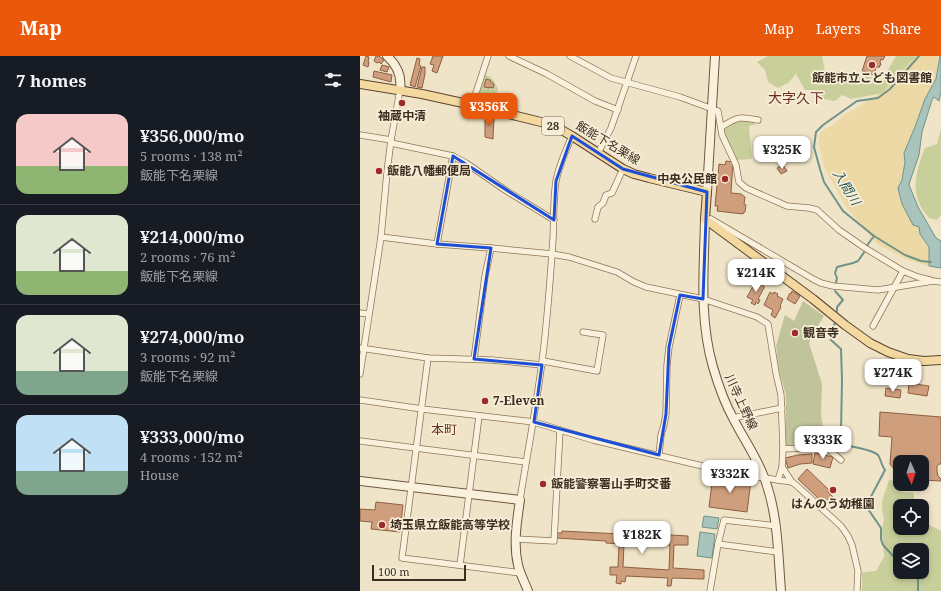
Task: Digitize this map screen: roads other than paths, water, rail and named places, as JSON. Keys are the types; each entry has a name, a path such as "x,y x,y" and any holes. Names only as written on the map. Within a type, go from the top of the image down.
{"main road":[{"name":"飯能下名栗線","path":"360,84 400,90 472,105 545,123 572,136 623,169 634,174 707,192"},
{"path":"707,192 705,218 814,299 845,326 870,343 888,352 908,359 924,361 941,360"}],"street":[{"path":"360,374 362,348 382,237 387,172 401,84 398,71 394,63 387,56"},
{"path":"472,105 488,56"},
{"path":"509,56 547,74 595,101 618,110"},
{"path":"570,56 610,78 627,84 680,97 718,111 722,135 736,165 739,182 746,188 787,206 818,210 839,230 903,271 933,281 941,282"},
{"path":"598,153 611,128 636,56"},
{"path":"707,192 715,56"},
{"path":"721,127 736,118 745,117 758,120"},
{"path":"360,135 452,156 554,220"},
{"path":"529,591 520,573 518,564 516,524 543,363 552,254 556,181 562,159 572,136"},
{"path":"437,244 452,156"},
{"path":"595,219 598,207 603,203 606,195 612,193 623,169"},
{"path":"705,218 821,283 833,286 875,290 933,281"},
{"name":"川寺上野線","path":"705,218 703,299 708,348 720,389 733,418 765,478 777,526 781,591"},
{"path":"382,237 569,257 617,272 646,287 703,299 757,317 768,324 781,395 783,449 782,467 778,480"},
{"path":"474,359 490,248"},
{"path":"873,326 903,271"},
{"path":"659,455 660,435 666,414 667,364 669,347 680,295"},
{"path":"360,313 369,314"},
{"path":"362,348 428,358 543,363 597,371 603,335 583,332"},
{"path":"428,358 402,558 520,573"},
{"path":"360,400 534,422 593,440 732,473 792,482"},
{"path":"733,418 782,408"},
{"path":"460,565 479,416"},
{"path":"516,539 554,541 560,430"},
{"path":"360,441 526,462"},
{"path":"783,449 826,447 841,460"},
{"path":"782,467 792,482 841,526 848,536 852,545 858,571 857,591"},
{"path":"360,481 520,500"},
{"path":"710,591 718,544 724,520 777,526"},
{"path":"718,544 778,552"}],"water":[{"name":"入間川","path":"940,56 941,92 939,101 934,97 932,100 922,132 919,155 909,185 918,207 936,238 941,241 941,268 929,266 929,247 920,234 919,227 913,225 902,204 898,188 902,180 905,162 904,153 925,99 936,79"},
{"path":"704,516 719,518 717,529 702,527"},
{"path":"700,532 715,534 712,558 697,556"}],"waterway":[{"name":"入間川","path":"919,56 890,89 878,98 857,101 823,125 816,132 814,147 824,182 843,211 874,236 905,255 921,261 931,262"},
{"path":"836,283 837,278 835,273 837,267 858,261 874,236"},
{"path":"835,291 843,300 837,307 837,311"},
{"path":"835,323 830,334 831,340 841,349 841,431 843,445 856,447 875,453 878,455 885,470 866,506 881,528 881,539 883,545 893,556"},
{"path":"918,579 918,591"}],"place":[{"name":"飯能市立こども図書館","path":"872,65"},
{"name":"袖蔵中清","path":"402,103"},
{"name":"飯能八幡郵便局","path":"379,171"},
{"name":"中央公民館","path":"725,179"},
{"name":"観音寺","path":"795,333"},
{"name":"7-Eleven","path":"485,401"},
{"name":"飯能警察署山手町交番","path":"543,484"},
{"name":"はんのう幼稚園","path":"833,490"},
{"name":"埼玉県立飯能高等学校","path":"382,525"}],"district":[{"name":"大字久下","path":"796,98"},
{"name":"本町","path":"444,429"}]}
